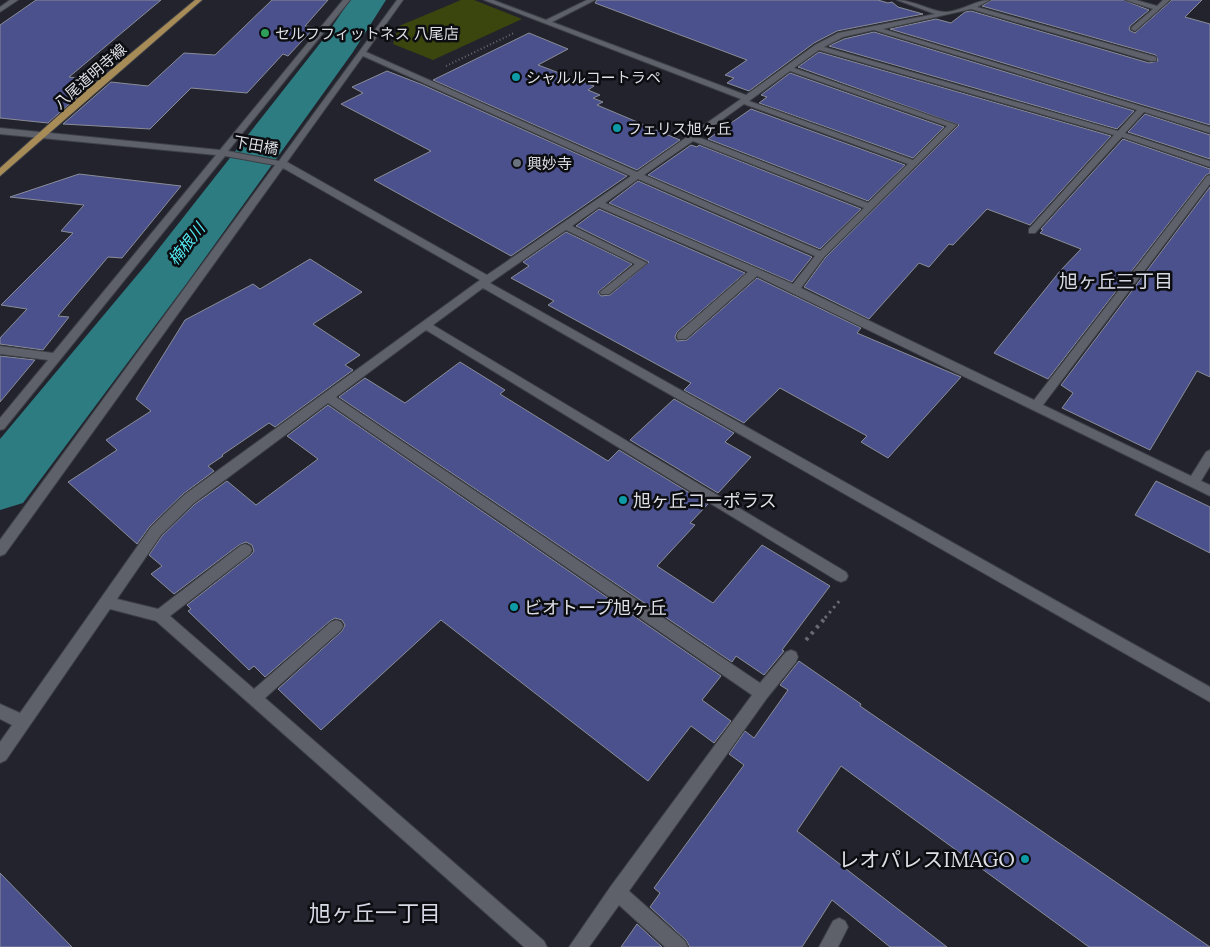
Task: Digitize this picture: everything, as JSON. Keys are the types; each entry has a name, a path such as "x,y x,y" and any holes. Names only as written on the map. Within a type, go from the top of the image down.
{"main road":[{"name":"八尾道明寺線","path":"0,173 44,136 91,91 199,0"}],"street":[{"path":"0,10 15,0"},
{"path":"0,426 347,0"},
{"path":"0,550 283,164 400,0"},
{"path":"487,0 744,100 914,163"},
{"path":"544,21 592,0"},
{"path":"900,0 944,14"},
{"path":"0,755 156,531 189,499 485,281 638,176 818,47 841,35 944,14 971,7 988,0"},
{"path":"1128,0 1158,8"},
{"path":"1134,29 1167,0"},
{"path":"971,7 1153,59"},
{"path":"872,28 1210,130"},
{"path":"818,47 1120,134 1210,164"},
{"path":"362,53 821,255"},
{"path":"788,68 954,125 821,255 796,289"},
{"path":"1032,231 1142,109"},
{"name":"下田橋","path":"0,131 224,153 283,164 1210,695"},
{"path":"692,138 870,207"},
{"path":"1036,406 1210,178"},
{"path":"598,203 796,289 1210,491"},
{"path":"565,226 642,262 605,292"},
{"path":"682,336 756,272"},
{"path":"425,325 841,576"},
{"path":"0,350 56,357"},
{"path":"328,397 762,693"},
{"path":"1194,483 1210,455"},
{"path":"160,616 245,550"},
{"path":"107,602 160,616 538,947"},
{"path":"254,698 336,626"},
{"path":"578,947 762,693 791,657"},
{"path":"0,711 23,722"},
{"path":"617,892 679,947"},
{"path":"828,947 839,928"}],"path":[{"path":"420,79 544,21"},
{"path":"791,657 849,589 841,576"}],"green space":[{"path":"461,0 474,0 522,19 433,60 393,44 399,26"}],"building":[{"path":"36,0 161,0 69,77 96,80 48,123 0,118 0,25"},
{"path":"272,0 328,0 305,26 315,27 288,56 283,54 247,93 191,88 150,129 63,124 111,82 148,86 184,53 215,55"},
{"path":"597,0 878,0 888,3 892,2 898,7 923,14 837,31 814,43 749,91 727,83 734,78 725,75 747,60 595,3"},
{"path":"992,0 1123,0 1149,10 1130,26 1129,30 1135,33 1172,0 1202,0 1185,17 1210,24 1210,125 890,29 936,19 951,23 965,12 971,11 1149,63 1158,61 1156,55 982,6"},
{"path":"874,32 1134,111 1117,129 829,46 844,39"},
{"path":"529,33 568,49 538,65 594,86 588,90 600,95 593,98 603,102 597,105 680,140 637,170 433,80"},
{"path":"819,52 1111,136 1030,225 987,209 953,245 949,244 929,267 919,263 869,319 804,287 825,258 959,125 798,67"},
{"path":"387,71 423,85 627,176 511,256 374,180 431,151 341,104 363,93 352,87"},
{"path":"790,73 944,127 913,158 759,103 767,97 761,95"},
{"path":"751,109 905,165 868,201 708,139"},
{"path":"1145,114 1210,135 1210,159 1128,132"},
{"path":"1123,139 1210,169 1210,173 1206,175 1048,379 994,353 1060,271 1081,249 1040,233 1043,230 1041,229"},
{"path":"691,145 697,147 699,145 861,209 820,249 648,175"},
{"path":"79,174 181,186 122,258 108,257 58,316 69,317 43,350 0,344 0,338 27,309 1,305 73,233 61,231 84,205 10,197"},
{"path":"638,181 812,257 792,282 609,203"},
{"path":"1210,187 1210,377 1197,371 1150,450 1062,408 1073,393 1061,385"},
{"path":"599,209 745,273 677,332 675,337 677,341 687,340 757,278 861,328 857,333 961,377 888,458 861,442 867,436 780,388 744,423 684,390 691,383 548,305 554,301 511,278 529,266 523,262 566,232 632,264 598,292 601,296 610,295 649,262 576,226"},
{"path":"310,259 362,292 313,324 360,355 345,365 353,370 275,427 269,423 208,466 214,471 183,494 150,526 137,544 68,482 117,450 106,440 151,411 136,399 185,320 253,284 260,289"},
{"path":"0,356 35,360 0,402"},
{"path":"460,362 505,390 500,394 608,461 619,450 708,504 690,523 695,525 657,566 713,603 762,545 830,586 782,650 784,651 764,675 736,656 732,662 339,397 365,378 405,403"},
{"path":"674,399 734,433 725,442 751,457 718,493 630,440"},
{"path":"328,405 721,676 702,700 731,721 714,743 691,726 648,781 441,620 321,730 278,689 342,631 345,625 342,620 335,618 330,621 265,677 254,666 249,670 188,611 191,609 187,605 251,555 254,551 252,545 246,542 239,545 174,594 151,574 162,566 149,555 162,536 195,504 227,481 256,505 318,459 287,436"},
{"path":"1156,481 1210,507 1210,553 1135,515"},
{"path":"799,661 861,704 860,706 1210,947 1089,947 841,766 797,831 947,947 890,947 832,900 802,947 690,947 686,940 650,907 660,893 654,888 744,765 729,754 745,731 754,738 788,690 780,685"},
{"path":"0,873 72,947 0,947"},
{"path":"637,924 662,947 621,947"}],"waterway":[{"name":"楠根川","path":"0,485 168,272 340,44 368,0"}],"place":[{"name":"セルフフィットネス 八尾店","path":"265,33"},
{"name":"シャルルコートラペ","path":"516,77"},
{"name":"フェリス旭ヶ丘","path":"617,128"},
{"name":"興妙寺","path":"517,163"},
{"name":"旭ヶ丘コーポラス","path":"623,500"},
{"name":"ビオトープ旭ヶ丘","path":"514,607"},
{"name":"レオパレスIMAGO","path":"1025,859"}],"district":[{"name":"旭ヶ丘三丁目","path":"1116,281"},
{"name":"旭ヶ丘一丁目","path":"375,913"}]}
